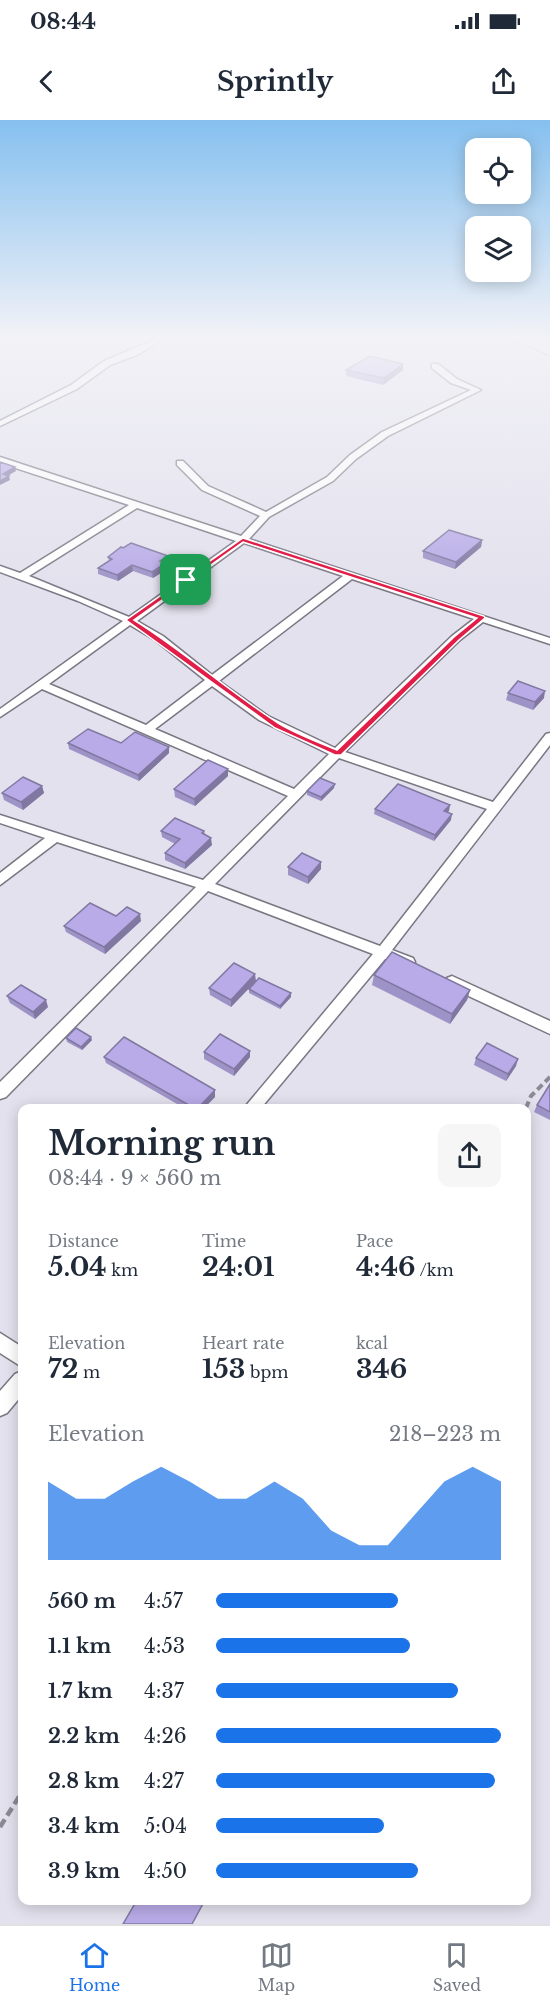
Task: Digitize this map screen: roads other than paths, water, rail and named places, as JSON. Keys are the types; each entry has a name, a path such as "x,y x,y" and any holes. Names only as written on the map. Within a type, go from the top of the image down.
{"street":[{"path":"0,714 243,540 266,515 330,479 385,434 410,422"},
{"path":"0,460 550,641"},
{"path":"180,463 206,488 266,515"},
{"path":"21,577 136,505"},
{"path":"0,569 130,620 159,639 212,681 278,726 338,754 494,807"},
{"path":"148,729 351,575"},
{"path":"0,1092 338,754 456,638 482,618"},
{"path":"43,685 297,795"},
{"path":"255,1104 384,951 550,737"},
{"path":"0,819 207,886 384,951 550,1028"},
{"path":"0,880 55,837"},
{"path":"0,1342 18,1355"},
{"path":"0,1406 18,1386"}]}
